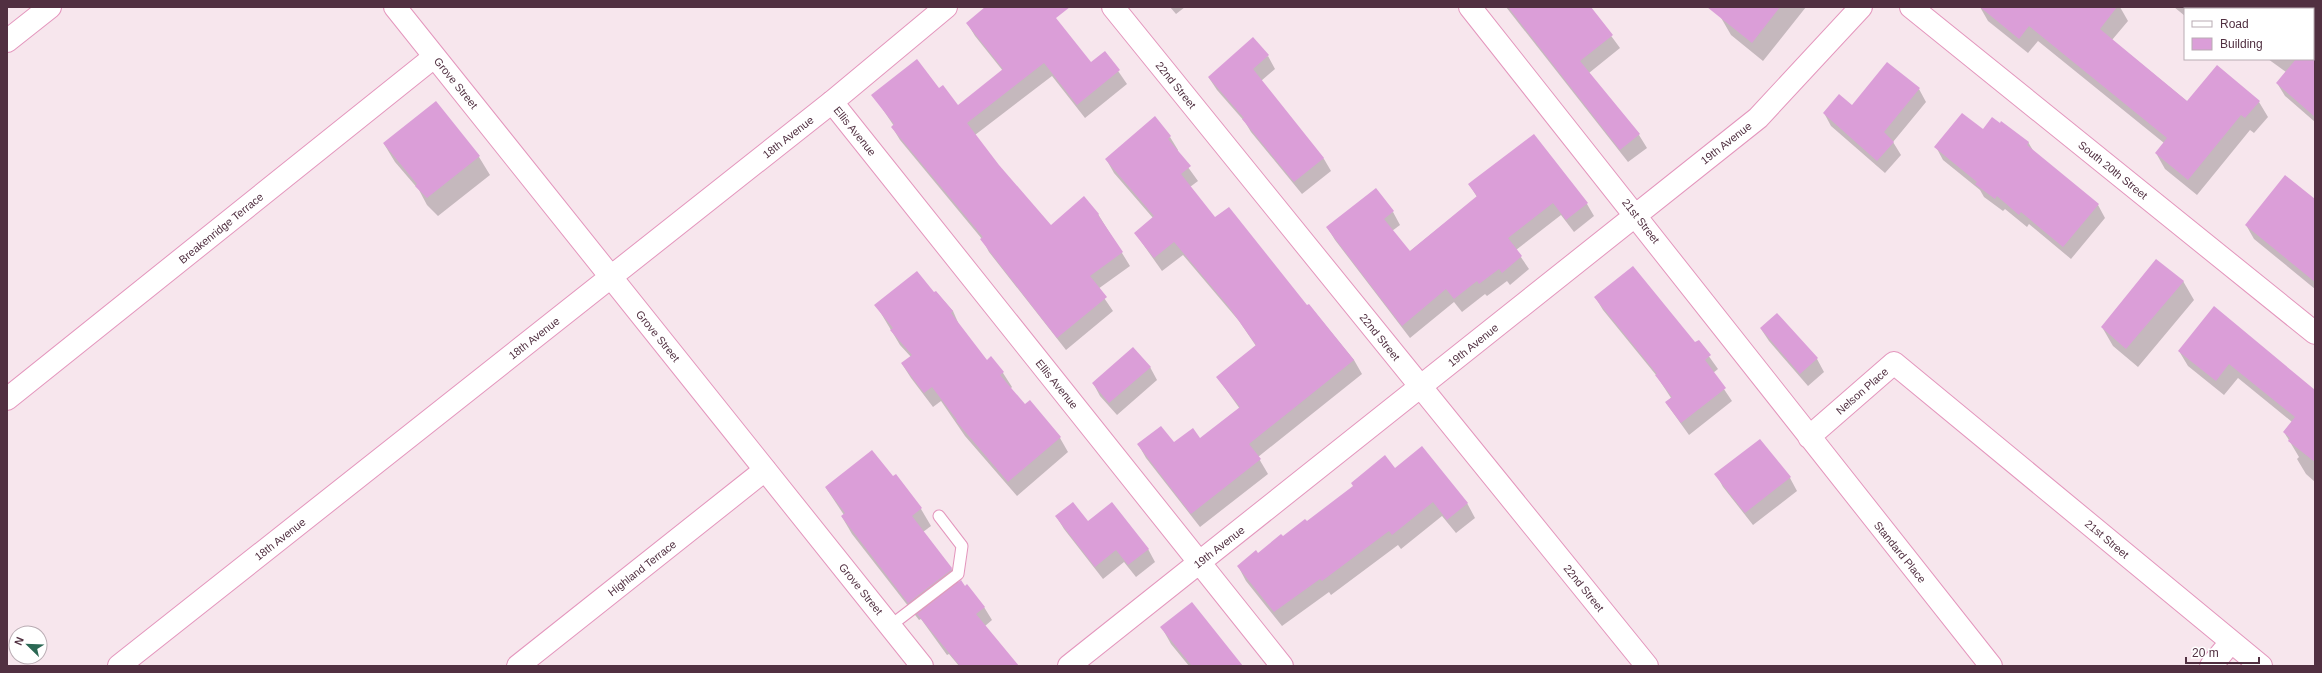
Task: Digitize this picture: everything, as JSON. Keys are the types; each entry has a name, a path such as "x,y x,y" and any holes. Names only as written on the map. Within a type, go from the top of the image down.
{"street":[{"path":"7,42 50,7"},
{"name":"Grove Street","path":"395,7 922,666"},
{"name":"18th Avenue","path":"119,666 832,102 946,7"},
{"name":"22nd Street","path":"1113,7 1647,666"},
{"name":"21st Street","path":"1470,7 1636,214 1809,437"},
{"name":"19th Avenue","path":"1069,666 1758,118 1861,7"},
{"name":"South 20th Street","path":"1911,7 2315,332"},
{"name":"Breakenridge Terrace","path":"7,399 434,57"},
{"name":"Ellis Avenue","path":"832,102 1282,666"},
{"name":"Nelson Place","path":"1809,437 1894,363 1953,412"},
{"name":"21st Street","path":"1953,412 2261,666"},
{"name":"Standard Place","path":"1809,437 1991,666"},
{"name":"Highland Terrace","path":"518,666 765,470"},
{"path":"2211,666 2231,642"}],"lane":[{"path":"890,626 958,574 962,546 939,516"}],"building":[{"path":"985,7 1070,7 1056,18 1091,62 1105,51 1120,70 1077,105 1044,63 967,123 999,165 1051,225 1084,196 1099,214 1098,215 1123,252 1090,276 1107,297 1057,338 980,239 983,237 891,127 894,124 871,95 917,59 939,88 943,85 958,105 1003,69 966,23"},
{"path":"1508,7 1591,7 1613,35 1580,61 1640,134 1620,150"},
{"path":"1707,7 1780,7 1752,43"},
{"path":"1980,7 2117,7 2100,29 2187,101 2217,65 2260,101 2245,118 2241,115 2188,180 2155,153 2167,138 2029,26 2019,39"},
{"path":"1253,37 1269,55 1253,69 1324,158 1294,182 1242,119 1244,118 1208,77"},
{"path":"2315,59 2315,117 2276,83 2295,60"},
{"path":"1887,62 1920,88 1884,132 1894,142 1877,161 1823,113 1839,94 1852,105"},
{"path":"436,101 480,156 427,198 415,186 417,184 383,143"},
{"path":"1962,113 1983,129 1992,117 2000,123 2001,121 2029,142 2027,145 2099,204 2063,247 2021,212 2019,215 1997,196 1995,199 1975,184 1977,182 1934,147"},
{"path":"1155,116 1171,136 1168,139 1191,166 1181,174 1215,217 1229,207 1307,305 1309,304 1354,360 1249,444 1261,459 1191,514 1137,444 1161,426 1174,442 1193,428 1200,438 1240,407 1216,377 1256,345 1229,307 1174,242 1154,258 1134,233 1154,216 1105,159"},
{"path":"1534,134 1588,203 1566,220 1553,203 1508,238 1522,256 1502,273 1499,269 1479,284 1477,281 1454,299 1446,289 1402,326 1326,227 1376,188 1394,211 1384,219 1410,251 1477,196 1468,184"},
{"path":"2285,175 2315,199 2315,282 2245,225"},
{"path":"2156,259 2184,281 2126,349 2101,327"},
{"path":"1633,266 1695,342 1699,340 1711,355 1705,360 1726,388 1681,423 1665,402 1672,397 1655,375 1657,374 1594,297"},
{"path":"917,271 934,292 936,291 953,311 951,313 987,360 991,356 1004,372 1000,375 1025,404 1030,400 1061,437 1008,482 956,421 957,420 932,387 924,393 901,363 912,355 890,330 893,328 874,305"},
{"path":"2214,306 2315,390 2315,462 2288,441 2290,438 2283,432 2295,417 2229,364 2216,381 2178,351"},
{"path":"1777,313 1818,358 1800,374 1760,328"},
{"path":"1133,347 1151,367 1109,403 1092,383"},
{"path":"1760,439 1791,477 1745,513 1714,474"},
{"path":"1422,446 1468,503 1447,520 1433,502 1392,535 1389,531 1322,581 1320,579 1274,612 1237,566 1256,550 1258,553 1281,534 1283,536 1305,519 1307,521 1353,486 1351,483 1385,455 1395,468"},
{"path":"872,450 893,476 896,474 922,508 912,516 952,568 908,603 841,516 845,513 825,487"},
{"path":"1073,502 1088,521 1112,502 1149,549 1128,565 1116,550 1095,567 1055,516"},
{"path":"961,580 965,586 967,584 985,607 976,614 1019,666 960,666 917,614"},
{"path":"1192,602 1243,666 1192,666 1160,627"}]}
